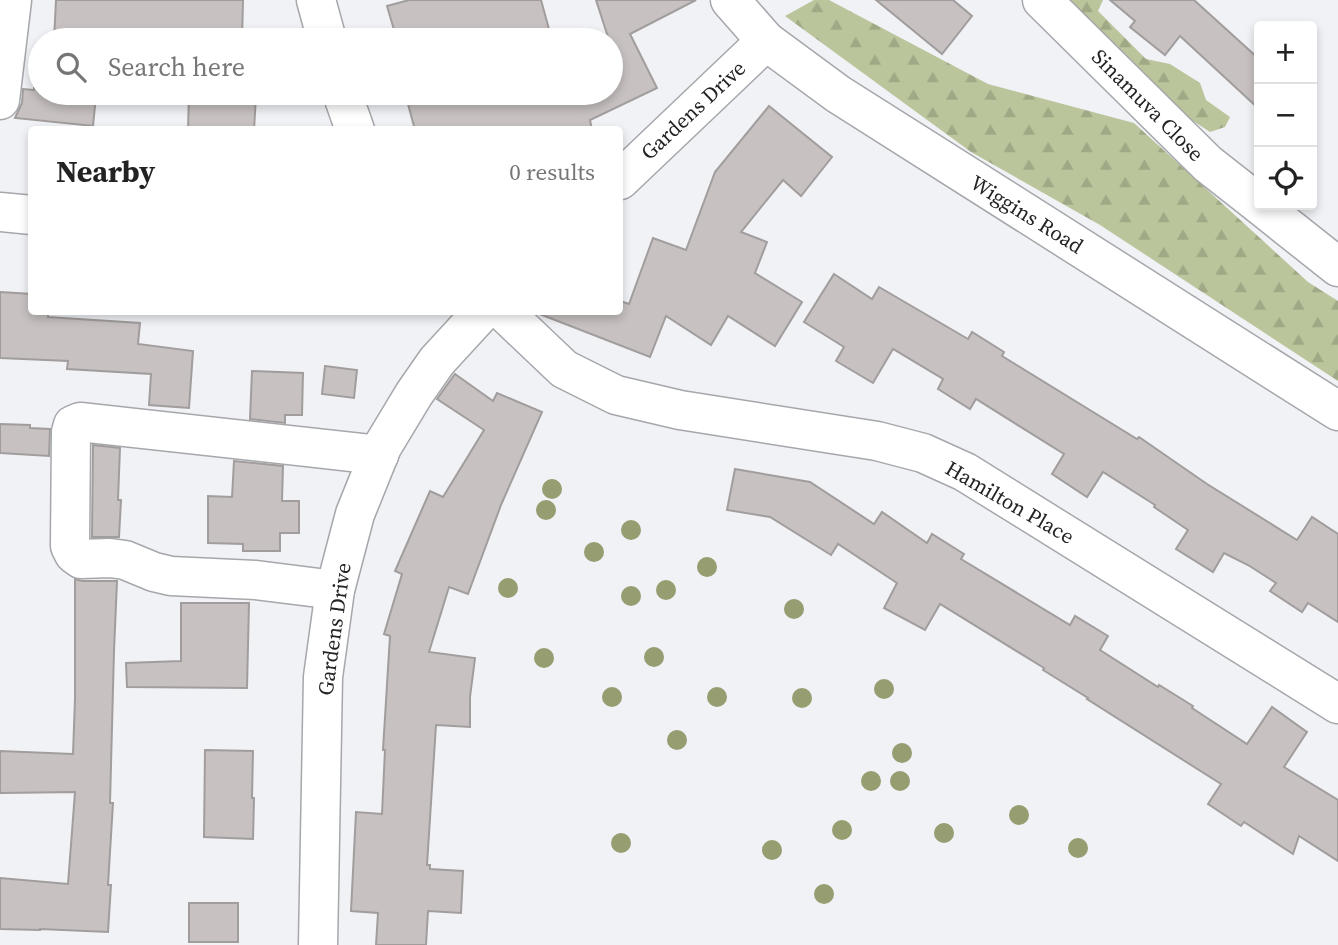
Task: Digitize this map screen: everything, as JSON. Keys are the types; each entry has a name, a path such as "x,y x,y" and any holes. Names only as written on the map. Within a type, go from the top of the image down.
{"street":[{"path":"0,100 12,0"},
{"path":"316,0 324,28"},
{"name":"Wiggins Road","path":"730,0 766,40 838,94 1338,411"},
{"name":"Sinamuva Close","path":"1042,0 1208,164 1254,201"},
{"name":"Gardens Drive","path":"623,177 766,40"},
{"path":"345,105 353,126"},
{"name":"Sinamuva Close","path":"1265,210 1338,267"},
{"path":"0,212 28,215"},
{"name":"Gardens Drive","path":"318,945 323,677 335,590 355,514 382,447 437,361 479,315"},
{"name":"Hamilton Place","path":"507,315 564,369 617,395 680,410 877,441 923,453 965,472 1338,704"},
{"path":"335,590 269,581 171,576 110,558 81,559 74,554 70,546 73,425 80,422 379,455"}],"green space":[{"path":"814,0 829,0 988,84 1134,123 1308,282 1338,301 1338,381 1100,225 971,152 785,16"},
{"path":"1065,0 1103,0 1098,11 1146,59 1170,64 1200,83 1206,100 1230,117 1225,127 1210,132 1187,117"}],"building":[{"path":"56,0 243,0 242,28 55,28"},
{"path":"409,0 541,0 549,28 393,28 387,6"},
{"path":"596,0 696,0 630,34 657,88 623,104 623,28 605,28"},
{"path":"876,0 953,0 972,16 942,54"},
{"path":"1110,0 1194,0 1254,54 1254,104 1180,36 1165,55 1130,27 1135,21"},
{"path":"23,89 28,89 28,105 95,105 93,126 15,118 22,103"},
{"path":"189,105 255,105 254,126 188,126"},
{"path":"408,105 621,105 590,120 591,126 414,126"},
{"path":"769,106 832,157 801,196 783,180 741,232 767,242 755,273 802,302 775,346 728,316 711,345 666,316 650,357 542,315 623,315 623,302 629,304 653,238 686,250 715,172"},
{"path":"834,274 872,299 879,287 968,339 972,332 1004,352 1002,356 1137,439 1139,437 1207,484 1297,540 1312,517 1338,534 1338,622 1308,603 1302,612 1270,591 1276,583 1224,553 1213,572 1176,549 1188,530 1103,472 1087,497 1052,474 1064,454 976,399 970,409 938,389 943,379 893,349 873,383 836,361 844,347 804,322"},
{"path":"0,292 28,294 28,315 140,323 138,344 193,351 189,408 149,405 151,374 67,369 68,361 0,358"},
{"path":"325,366 357,370 354,398 322,394"},
{"path":"252,371 303,373 302,415 285,415 285,423 250,419"},
{"path":"455,374 493,401 497,393 542,412 501,505 468,594 449,587 429,652 475,658 470,697 470,727 436,725 427,865 430,865 430,869 463,871 461,913 428,911 426,945 376,945 378,913 351,911 356,812 382,814 390,636 384,634 402,574 395,571 430,491 443,497 484,430 437,399"},
{"path":"0,424 50,429 49,456 0,453"},
{"path":"93,445 120,448 119,537 92,537"},
{"path":"234,461 283,466 282,501 299,501 299,533 280,533 280,551 243,551 243,544 208,543 208,496 232,497"},
{"path":"735,469 810,482 874,524 882,512 927,543 932,534 964,554 961,559 1070,625 1075,616 1108,636 1100,650 1193,706 1192,708 1247,744 1272,707 1307,732 1284,767 1338,800 1338,861 1299,836 1293,854 1244,822 1241,826 1208,804 1221,784 1087,699 1043,670 1044,668 940,604 925,630 884,608 897,583 838,544 831,555 770,517 727,510"},
{"path":"75,579 117,581 108,932 0,929 0,878 68,884 75,792 0,793 0,751 73,754"},
{"path":"181,603 249,603 247,688 127,687 126,663 181,661"},
{"path":"205,750 253,751 253,839 204,837"},
{"path":"189,903 238,903 238,942 189,942"}]}
